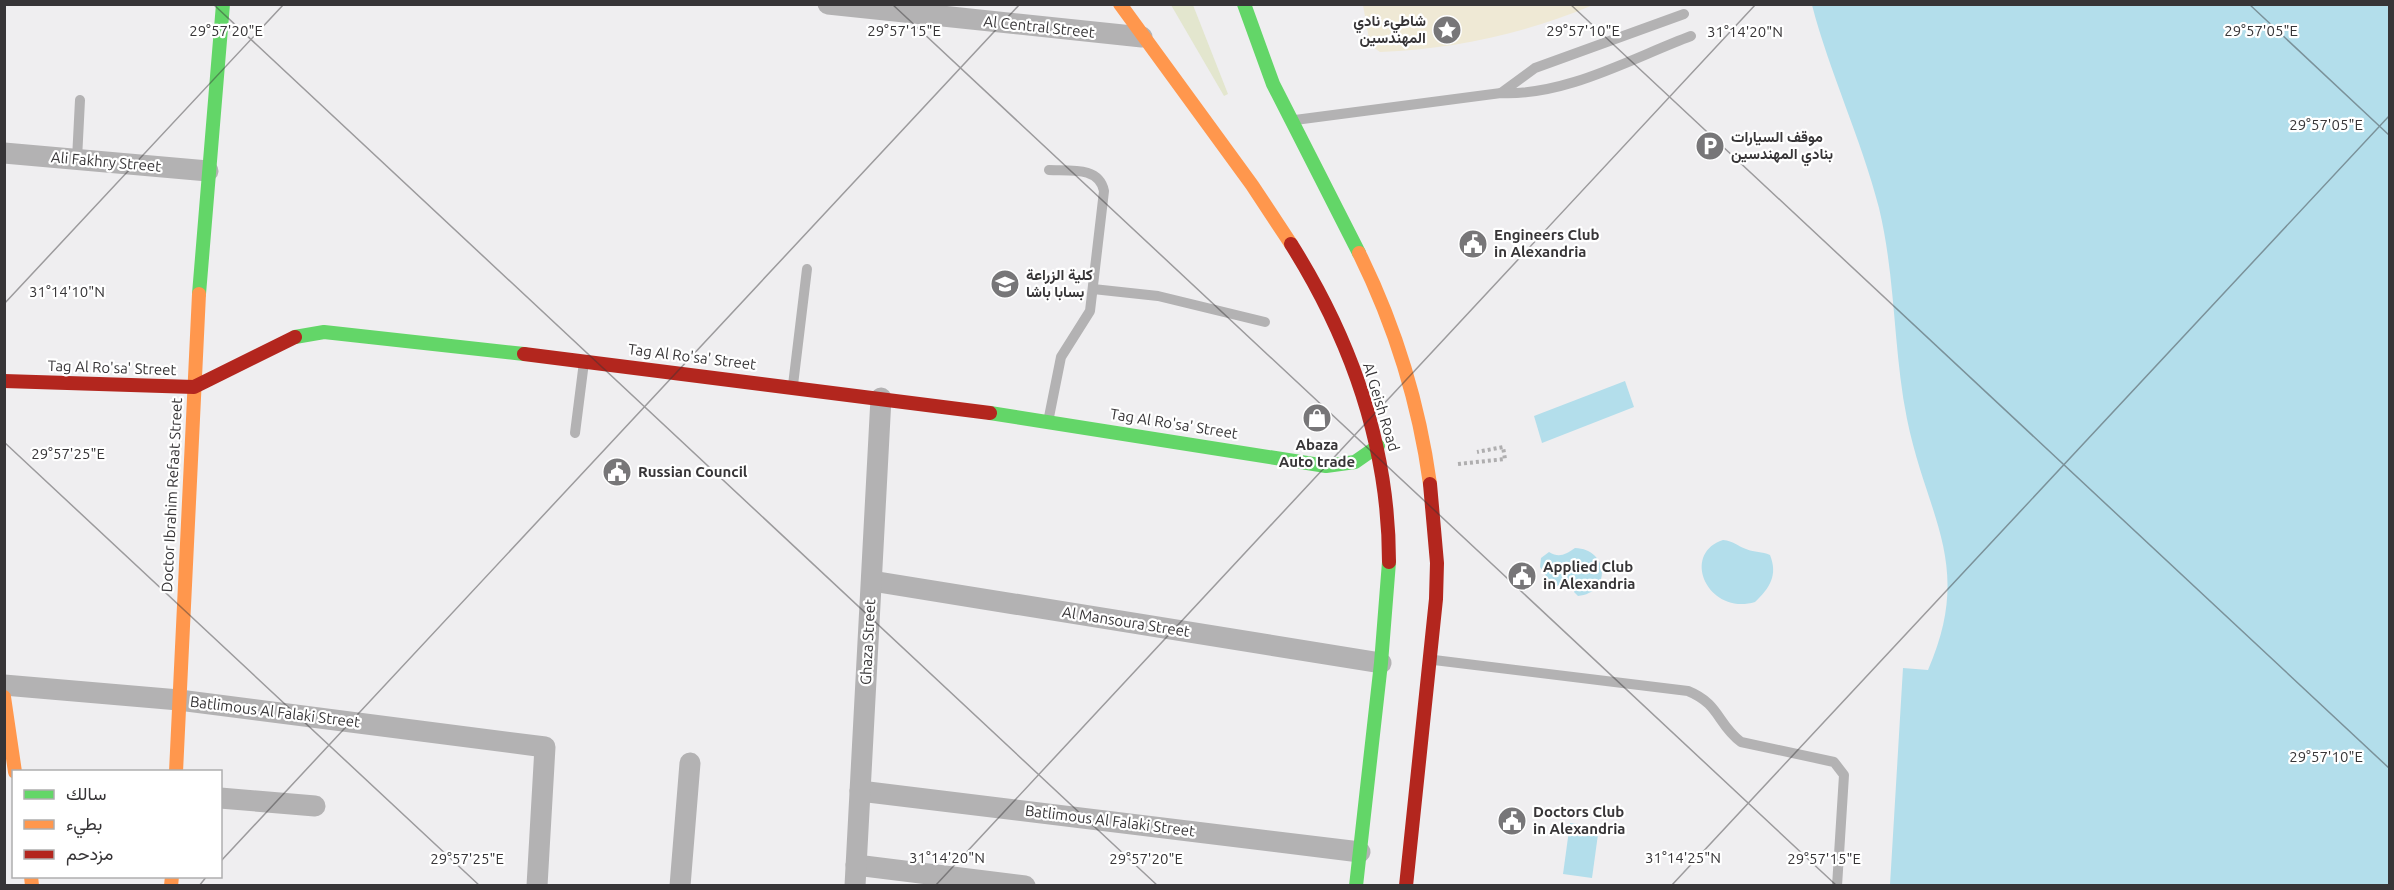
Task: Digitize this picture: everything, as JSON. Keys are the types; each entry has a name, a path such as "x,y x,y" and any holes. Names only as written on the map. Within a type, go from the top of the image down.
{"main road":[{"name":"Doctor Ibrahim Refaat Street","path":"176,770 194,387 208,171 223,4"},
{"name":"Al Geish Road","path":"1120,4 1264,202 1294,248 1344,345 1363,395 1378,446 1389,543 1389,593 1356,885"},
{"path":"1137,4 1142,37"},
{"name":"Al Geish Road","path":"1244,4 1261,57 1290,121 1385,309 1417,409 1434,512 1437,575 1431,660 1406,885"},
{"path":"1234,21 1261,57"},
{"name":"Tag Al Ro'sa' Street","path":"4,381 194,387 299,335 324,332 584,360 1048,420 1326,466 1346,466 1365,459 1378,446"},
{"path":"4,697 15,770"}],"street":[{"name":"Al Central Street","path":"828,4 1142,37"},
{"name":"Ali Fakhry Street","path":"4,153 208,171"},
{"name":"Ghaza Street","path":"856,875 881,398"},
{"name":"Al Mansoura Street","path":"872,581 1381,663"},
{"name":"Batlimous Al Falaki Street","path":"4,685 179,700 545,747 537,885"},
{"path":"680,885 690,763"},
{"name":"Batlimous Al Falaki Street","path":"860,791 1360,852"},
{"path":"222,798 315,806"},
{"path":"856,875 1025,885"}],"lane":[{"path":"1501,93 1535,68 1684,14"},
{"path":"1290,121 1501,93 1527,92 1572,82 1691,36"},
{"path":"76,159 80,100"},
{"path":"1048,420 1061,357 1086,320 1093,290 1102,183 1092,173 1049,170"},
{"path":"793,387 807,269"},
{"path":"1093,290 1158,296 1265,322"},
{"path":"575,433 584,360"},
{"path":"1431,660 1688,691 1713,705 1733,736 1741,742 1834,762 1844,775 1837,885"}],"path":[{"path":"1458,464 1505,459 1503,447 1477,452"}],"green space":[{"path":"1171,5 1193,5 1228,94 1224,96"}],"sand":[{"name":"شاطيء نادي المهندسين","path":"1363,4 1593,5 1541,24 1489,38 1435,47 1380,52 1370,45"}],"water":[{"path":"1812,5 2389,5 2389,885 1890,885 1903,668 1928,670 1941,633 1947,600 1947,570 1935,514 1916,454 1902,393 1889,261 1879,208"},
{"path":"1625,381 1634,407 1542,443 1534,416"},
{"path":"1723,540 1770,555 1773,575 1765,592 1755,602 1738,604 1724,600 1705,582 1702,569 1703,558 1710,547"},
{"path":"1575,548 1586,550 1595,556 1602,571 1597,587 1589,593 1578,596 1569,580 1564,580 1558,586 1552,585 1540,567 1541,558 1549,552 1562,555"},
{"path":"1570,823 1599,827 1592,878 1563,874"}],"traffic: fast":[{"path":"199,294 223,4"},
{"path":"1244,4 1273,84 1359,253"},
{"path":"295,337 324,332 524,354"},
{"path":"990,413 1326,466 1355,462 1378,446"},
{"path":"1356,886 1381,663 1389,562"}],"traffic: slow":[{"path":"1120,4 1252,185 1291,244"},
{"path":"1359,253 1384,309 1404,366 1419,424 1430,484"},
{"path":"176,770 199,294"},
{"path":"4,697 15,770"},
{"path":"31,878 32,886"},
{"path":"171,886 172,878"}],"traffic: jam":[{"path":"1291,244 1332,318 1363,396 1382,477 1389,562"},
{"path":"4,381 194,387 295,337"},
{"path":"524,354 990,413"},
{"path":"1406,886 1436,599 1437,563 1430,484"}],"place":[{"name":"شاطيء نادي المهندسين","path":"1447,30"},
{"name":"موقف السيارات بنادي المهندسين","path":"1710,146"},
{"name":"Engineers Club in Alexandria","path":"1473,244"},
{"name":"كلية الزراعة بسابا باشا","path":"1005,284"},
{"name":"Abaza Auto trade","path":"1317,418"},
{"name":"Russian Council","path":"617,472"},
{"name":"Applied Club in Alexandria","path":"1522,576"},
{"name":"Doctors Club in Alexandria","path":"1512,821"}]}
